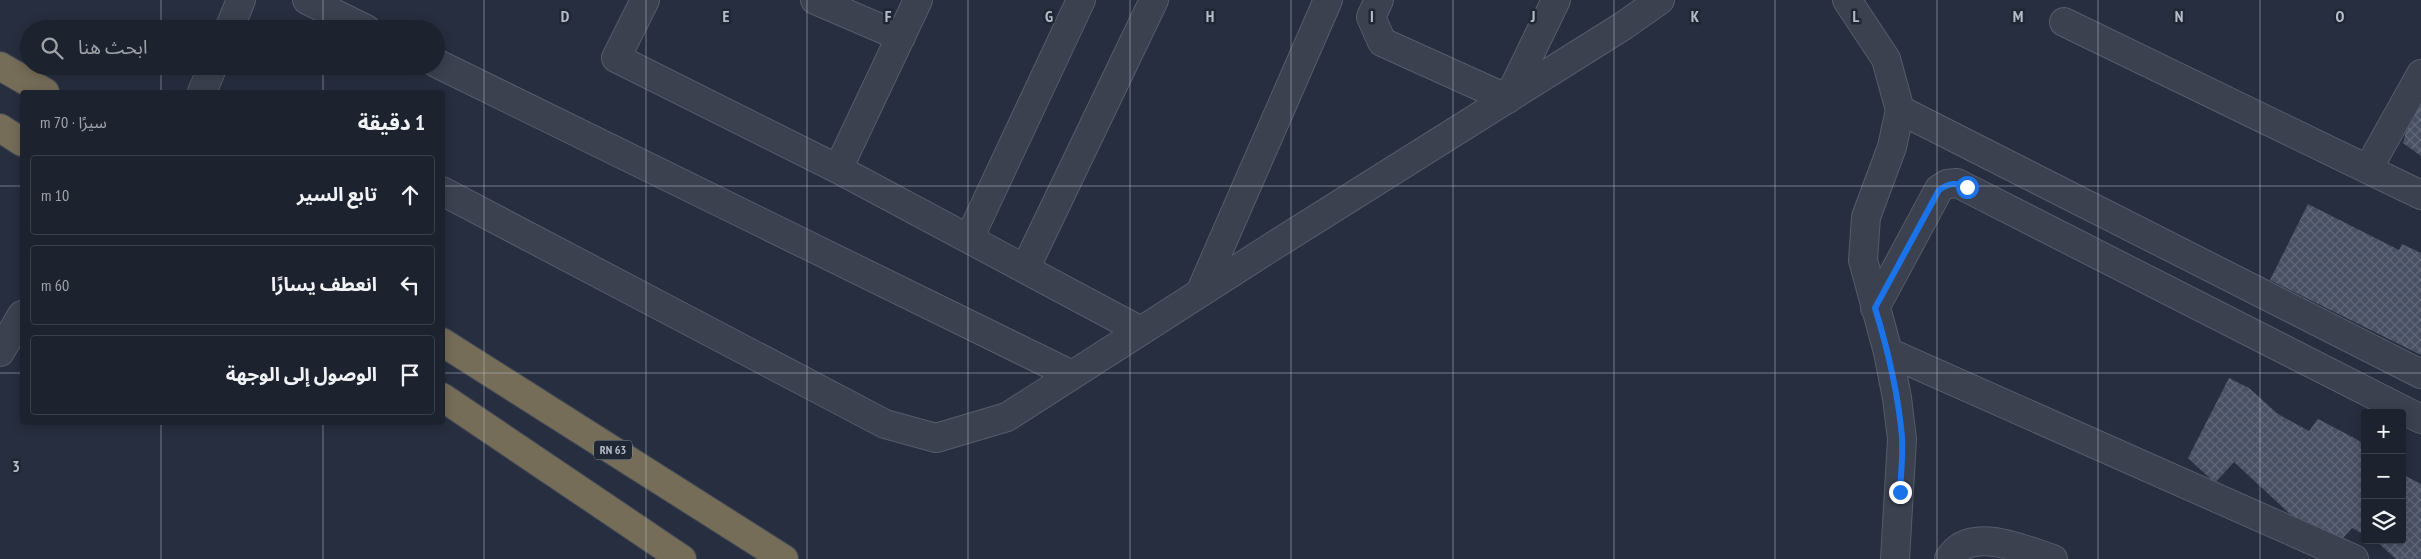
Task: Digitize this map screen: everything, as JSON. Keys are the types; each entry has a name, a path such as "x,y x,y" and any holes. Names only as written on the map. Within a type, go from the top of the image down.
{"highway":[{"path":"0,66 42,90"},
{"path":"0,128 20,141"},
{"name":"RN 63","path":"445,344 784,559"},
{"path":"445,399 682,559"}],"street":[{"path":"233,20 241,0"},
{"path":"307,0 348,20"},
{"path":"645,0 616,58 838,169 1141,331"},
{"path":"815,0 901,37"},
{"path":"838,169 918,0"},
{"path":"969,239 1081,0"},
{"path":"1025,269 1154,0"},
{"path":"1200,293 1328,0"},
{"path":"1379,0 1371,17 1382,42 1508,99"},
{"path":"1508,99 1556,0"},
{"path":"445,193 885,424 936,438 1007,417 1508,99 1660,0"},
{"path":"1847,0 1886,59 1900,110 1892,147 1866,217 1863,260 1888,352 1898,398 1902,439 1895,559"},
{"path":"2064,22 2421,195"},
{"path":"445,67 1072,375"},
{"path":"2368,169 2421,74"},
{"path":"1900,110 2421,374"},
{"path":"1875,308 1939,190 1948,184 1958,183 2421,419"},
{"path":"0,352 20,318"},
{"path":"1888,352 2354,559"},
{"path":"1949,559 1952,554 1969,543 1989,541 2053,559"}],"building":[{"path":"2421,95 2421,156 2403,143 2412,108"},
{"path":"2308,204 2399,250 2402,244 2421,253 2421,355 2270,280"},
{"path":"2229,378 2249,388 2278,414 2309,431 2318,419 2361,443 2361,533 2352,528 2341,540 2290,514 2234,462 2215,483 2188,458"},
{"path":"2406,476 2421,484 2421,559 2396,559 2379,544 2406,544"}],"route":[{"path":"1900,492 1902,439 1898,398 1888,352 1875,308 1939,190 1948,184 1958,183 1967,187"}]}
